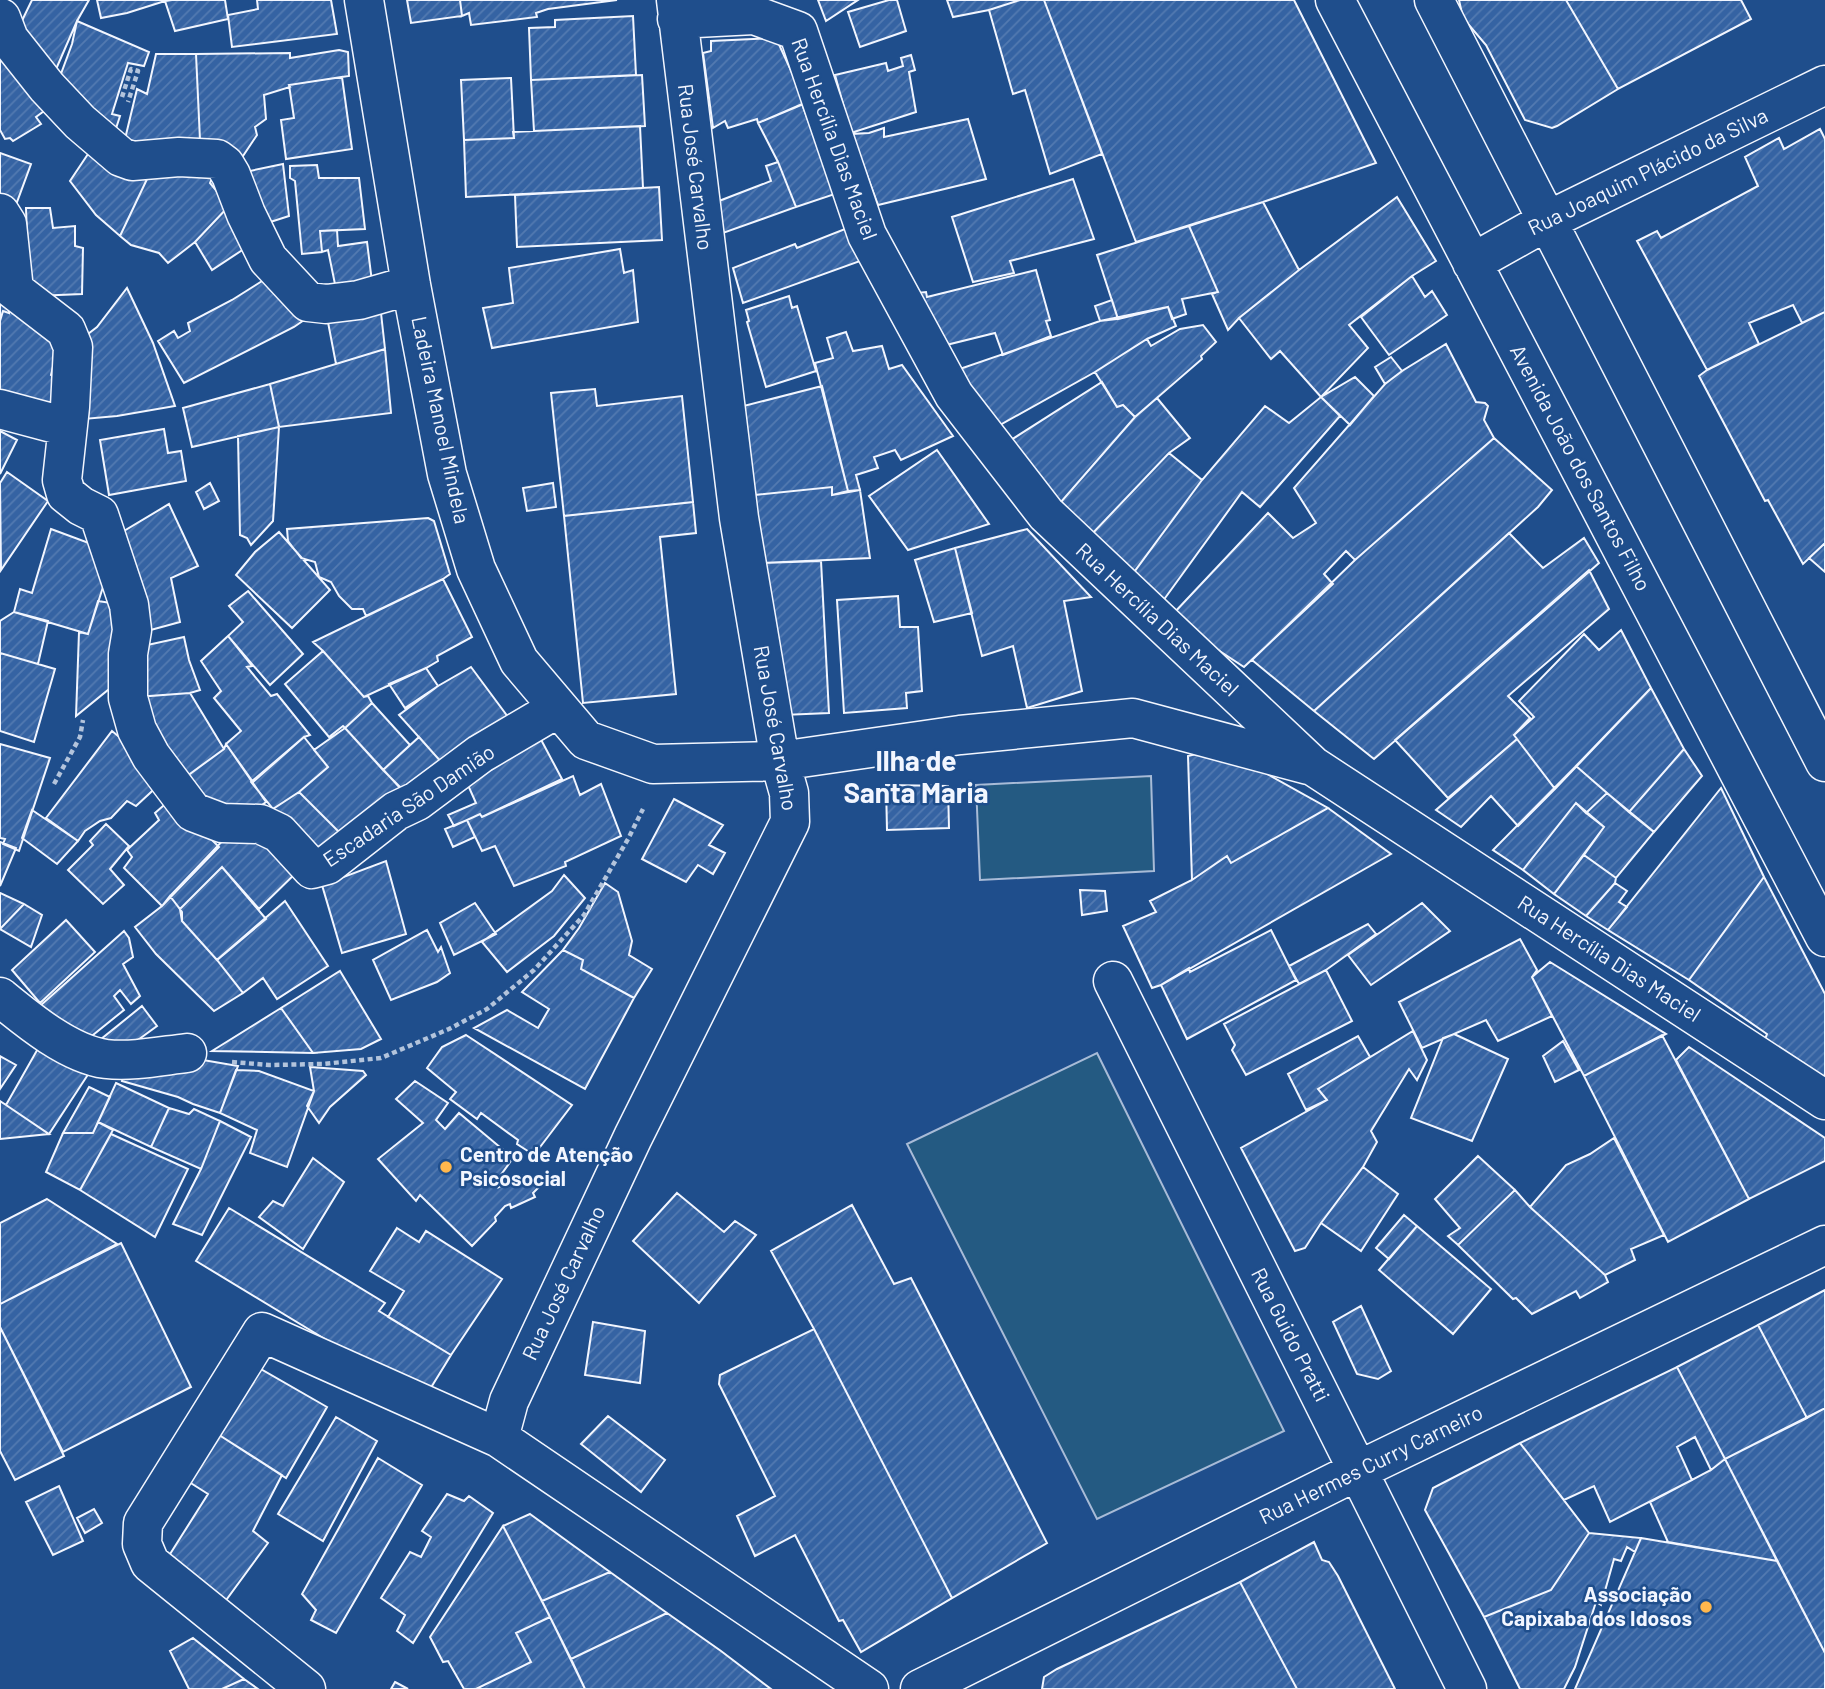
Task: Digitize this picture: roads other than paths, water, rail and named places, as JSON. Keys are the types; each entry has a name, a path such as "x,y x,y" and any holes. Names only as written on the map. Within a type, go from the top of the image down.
{"street":[{"name":"Ladeira Manoel Mindela","path":"364,0 411,285 447,474 475,569 519,661 586,740 653,764 780,761 960,735 1133,718 1313,766"},
{"name":"Avenida João dos Santos Filho","path":"1335,0 1825,937"},
{"path":"1434,0 1825,762"},
{"name":"Rua José Carvalho","path":"499,1438 509,1401 633,1137 790,822 789,793 780,761 739,518 677,10"},
{"name":"Rua Hercília Dias Maciel","path":"677,10 754,15 798,32 867,235 954,395 1046,514 1313,766 1825,1100"},
{"path":"1,18 9,39 47,87 121,157 132,161 178,157 217,159 225,165 232,175 246,214 268,259 308,302 326,304 359,300 411,285"},
{"name":"Rua Joaquim Plácido da Silva","path":"1472,263 1547,221 1825,85"},
{"name":"Escadaria São Damião","path":"0,214 7,224 14,290 66,330 73,348 62,481 66,494 99,515 130,605 132,630 128,654 128,698 137,730 151,756 193,812 222,824 260,824 279,833 312,869 327,865 396,811 417,801 480,754 558,708"},
{"path":"0,409 67,427"},
{"name":"Rua Guido Pratti","path":"1113,981 1467,1689"},
{"path":"0,997 27,1019 76,1049 106,1059 187,1053"},
{"name":"Rua Hermes Curry Carneiro","path":"920,1689 1357,1471 1825,1245"},
{"path":"306,1689 150,1563 142,1544 143,1523 262,1332 499,1438 869,1689"}],"place":[{"name":"Centro de Atenção Psicosocial","path":"446,1167"},
{"name":"Associação Capixaba dos Idosos","path":"1706,1607"}],"district":[{"name":"Ilha de Santa Maria","path":"916,777"}]}
